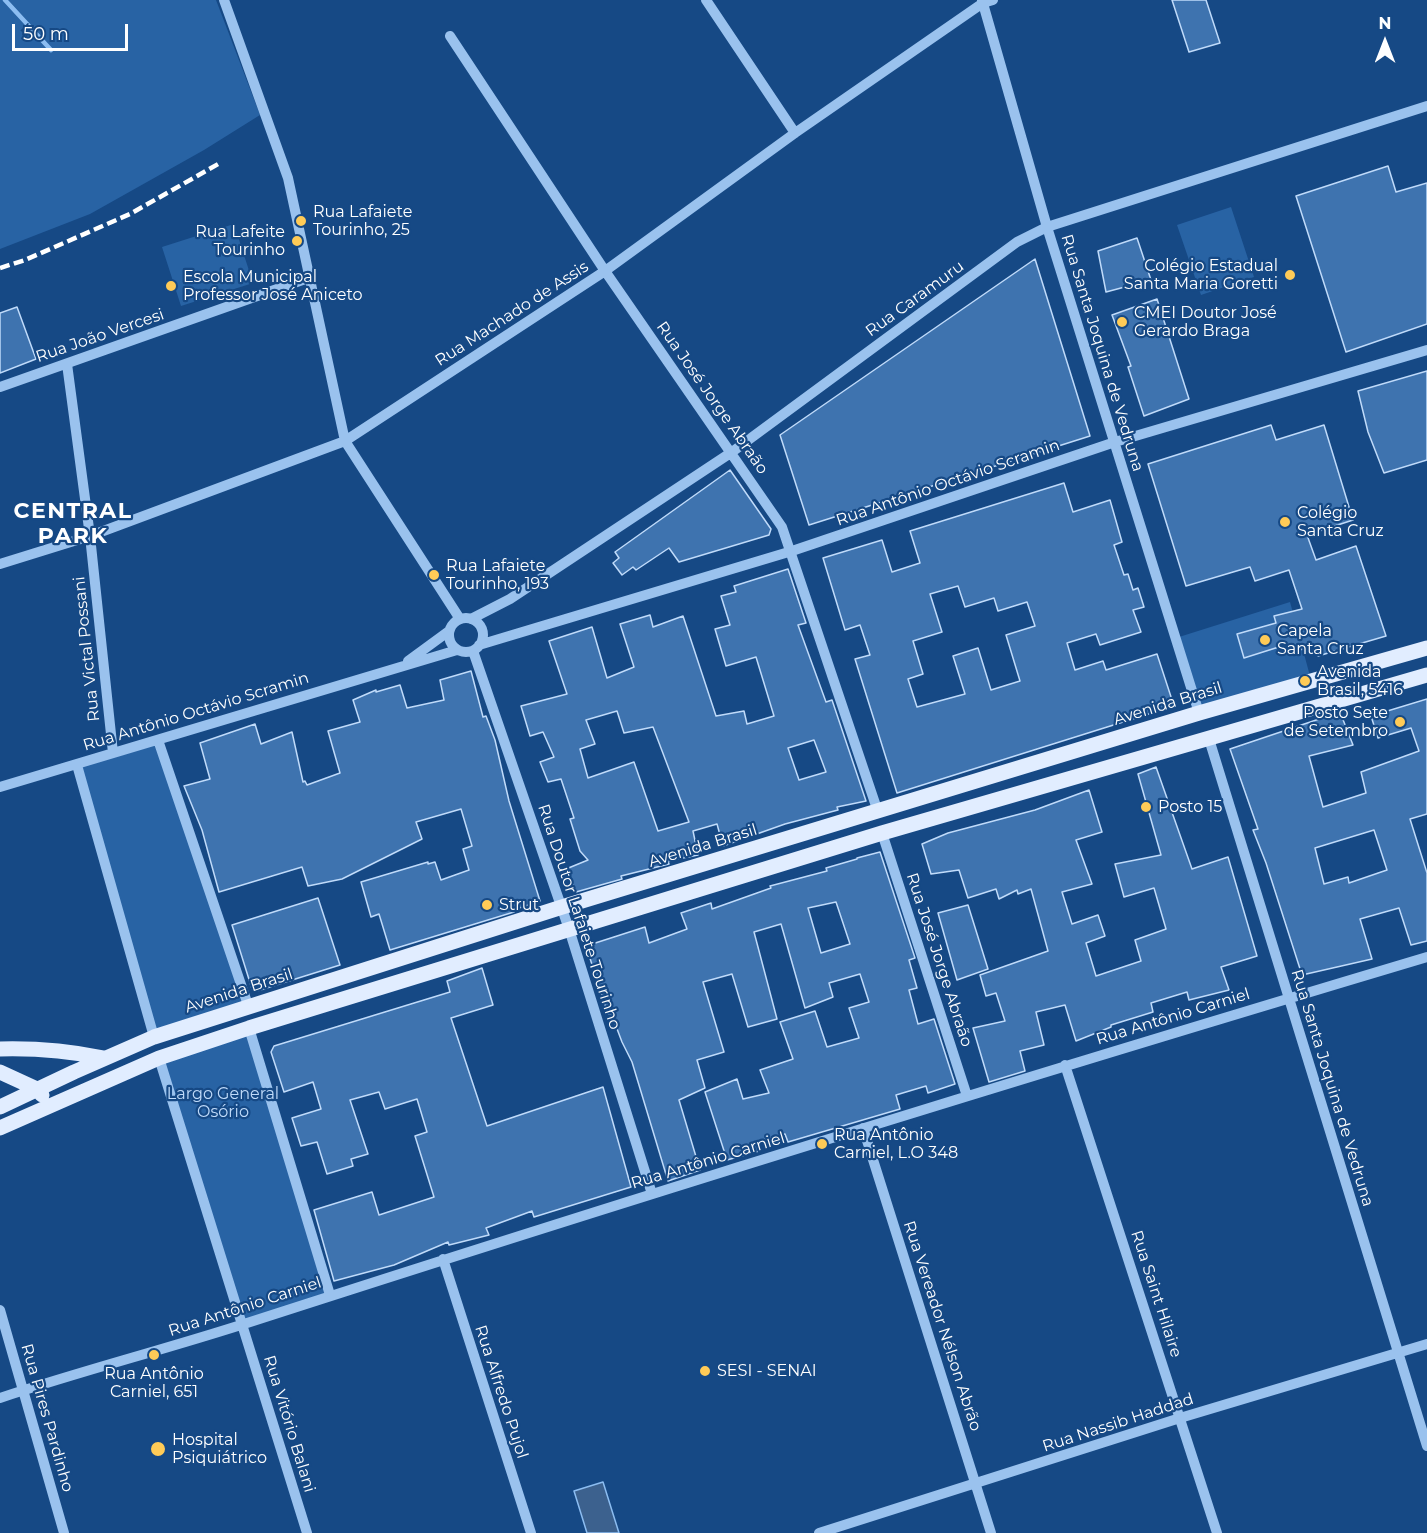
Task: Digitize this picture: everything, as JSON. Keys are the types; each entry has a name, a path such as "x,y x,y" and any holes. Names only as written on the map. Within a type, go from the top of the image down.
{"main road":[{"name":"Avenida Brasil","path":"0,1107 154,1037 562,907 1199,713 1427,648"},
{"path":"0,1128 159,1058 249,1028 882,833 1427,675"},
{"path":"0,1049 65,1050 104,1058"},
{"path":"0,1072 37,1089 51,1105"}],"street":[{"path":"224,0 288,178 345,441 465,619"},
{"path":"706,0 795,134"},
{"name":"Rua Machado de Assis","path":"0,564 90,536 345,441 605,271 795,134 986,1"},
{"name":"Rua Santa Joquina de Vedruna","path":"986,1 1047,226 1199,713"},
{"name":"Rua José Jorge Abraão","path":"450,36 605,271 782,527 792,551 878,812"},
{"name":"Rua Caramuru","path":"465,619 510,599 732,452 1017,242 1047,226 1427,106"},
{"name":"Rua João Vercesi","path":"0,387 311,277"},
{"name":"Rua Antônio Octávio Scramin","path":"476,648 792,551 1115,442 1427,350"},
{"name":"Rua Victal Possani","path":"67,364 90,536 113,753"},
{"path":"465,619 476,621 483,636 476,648 468,652 457,650 450,642 449,631 455,622 465,619"},
{"name":"Rua Antônio Octávio Scramin","path":"400,666 449,631"},
{"name":"Rua Doutor Lafaiete Tourinho","path":"476,648 562,907 652,1194"},
{"name":"Rua Antônio Octávio Scramin","path":"0,787 457,650"},
{"name":"Rua Santa Joquina de Vedruna","path":"1209,739 1427,1446"},
{"path":"158,740 249,1008"},
{"path":"77,765 154,1037"},
{"name":"Rua José Jorge Abraão","path":"882,833 967,1096"},
{"name":"Rua Antônio Carniel","path":"0,1398 242,1325 443,1259 1065,1065 1427,957"},
{"path":"249,1028 330,1295"},
{"path":"159,1058 242,1325"},
{"name":"Rua Saint Hilaire","path":"1065,1065 1217,1533"},
{"name":"Rua Vereador Nélson Abrão","path":"863,1128 991,1533"},
{"name":"Rua Alfredo Pujol","path":"443,1259 531,1533"},
{"name":"Rua Pires Pardinho","path":"0,1310 64,1533"},
{"name":"Rua Vitório Balani","path":"242,1325 307,1533"},
{"name":"Rua Nassib Haddad","path":"819,1533 1180,1418 1427,1344"}],"green space":[{"path":"0,0 216,0 260,115 204,150 90,214 0,249"},
{"path":"1231,207 1254,277 1201,295 1177,225"},
{"path":"234,224 253,283 181,306 162,247"},
{"path":"1290,602 1310,676 1201,707 1179,637"},
{"path":"158,740 249,1008 154,1037 77,765"},
{"name":"Largo General Osório","path":"249,1028 330,1295 242,1325 159,1058"}],"shaded area":[{"path":"603,1482 619,1533 587,1533 574,1491"}],"building":[{"path":"1172,0 1206,0 1220,43 1189,52"},
{"path":"1388,166 1396,192 1427,183 1427,324 1346,352 1296,196"},
{"path":"1137,238 1151,280 1106,292 1098,251"},
{"path":"1035,259 1090,436 809,525 780,435"},
{"path":"1157,299 1189,399 1144,416 1128,367 1131,366 1112,315"},
{"path":"17,307 36,359 0,373 0,313"},
{"path":"1427,371 1427,460 1384,473 1368,432 1358,391"},
{"path":"1271,425 1276,440 1324,425 1353,520 1307,535 1316,560 1356,546 1386,636 1318,656 1314,646 1285,654 1282,646 1244,658 1237,634 1276,623 1274,616 1302,609 1289,570 1255,581 1250,567 1186,586 1148,464"},
{"path":"730,470 771,529 769,535 679,562 669,548 636,570 633,567 622,575 613,563 619,558 615,552"},
{"path":"1064,483 1073,512 1110,500 1122,542 1114,545 1124,575 1128,574 1133,590 1138,588 1144,607 1133,610 1141,632 1100,645 1096,634 1067,643 1075,670 1103,661 1106,670 1157,654 1174,706 897,793 855,659 870,655 860,625 845,630 823,558 882,540 892,572 920,563 910,531","holes":["958,586 965,607 994,598 998,611 1027,602 1035,626 1006,635 1020,681 991,690 978,648 953,656 965,694 917,707 908,679 923,674 913,641 942,632 930,594"]},
{"path":"788,569 806,623 798,625 826,702 832,700 866,801 837,807 838,810 785,824 723,846 717,824 693,831 698,855 668,861 669,864 621,876 622,879 576,892 566,869 588,860 580,851 570,819 574,818 561,779 548,782 540,762 554,757 543,732 530,736 521,706 567,694 549,641 592,627 607,678 634,667 620,624 650,615 653,627 683,616 716,716 744,711 747,724 774,716 756,657 726,666 715,629 730,625 721,596 736,592 734,586","holes":["617,711 624,733 653,727 689,822 658,831 634,762 588,778 580,749 595,744 586,720","814,740 826,772 799,780 788,748"]},
{"path":"471,671 483,717 486,716 495,740 509,801 540,901 513,910 514,912 390,950 379,914 371,917 361,882 428,862 428,864 435,862 441,880 469,870 463,849 472,846 461,809 416,822 422,839 342,879 308,886 302,867 219,892 202,830 184,786 210,779 200,743 255,724 261,744 292,732 303,782 305,781 307,785 340,773 328,731 360,722 353,700 376,690 376,692 400,685 407,708 444,700 440,680"},
{"path":"1427,699 1427,814 1410,819 1427,873 1427,941 1411,945 1399,908 1360,919 1372,959 1302,975 1253,830 1258,829 1230,749 1340,712 1353,745 1309,756 1323,807 1366,793 1361,772 1419,751 1411,728 1378,738 1371,716","holes":["1374,830 1387,870 1349,883 1348,877 1324,884 1315,848"]},
{"path":"1156,767 1192,869 1228,857 1257,956 1221,967 1229,990 1189,1000 1187,992 1151,1003 1153,1012 1111,1025 1111,1027 1076,1041 1065,1005 1036,1012 1044,1045 1020,1051 1025,1071 989,1082 973,1028 1005,1021 996,993 986,996 980,975 1048,951 1031,889 1018,894 1017,890 999,899 996,889 968,898 959,870 931,874 922,844 948,833 1035,810 1089,790 1102,832 1076,840 1092,884 1062,892 1072,924 1098,915 1105,936 1086,943 1096,976 1141,961 1135,940 1166,929 1154,888 1124,897 1115,864 1161,855 1138,774"},
{"path":"880,852 915,958 909,960 917,988 909,990 918,1024 934,1019 955,1084 928,1093 926,1086 896,1095 900,1109 788,1142 785,1134 756,1142 759,1151 727,1160 705,1092 737,1079 743,1099 769,1093 760,1070 793,1059 780,1022 815,1011 827,1047 859,1038 849,1008 869,1002 860,974 829,983 833,997 805,1008 781,924 754,932 777,1019 748,1027 732,974 703,982 724,1052 697,1060 705,1088 679,1100 700,1170 668,1181 632,1062 611,1013 608,1014 586,946 645,927 649,943 687,929 681,913 711,903 712,909 771,888 770,886 827,871 826,868","holes":["836,902 850,944 821,953 808,908"]},
{"path":"318,898 340,965 257,991 252,989 232,925"},
{"path":"968,905 988,969 957,980 938,913"},
{"path":"482,968 493,1005 451,1018 487,1126 603,1087 631,1187 534,1217 532,1211 486,1228 489,1235 449,1245 448,1242 394,1265 334,1281 314,1210 372,1192 379,1215 434,1197 415,1136 427,1132 417,1099 385,1109 379,1092 350,1100 368,1154 351,1159 353,1166 327,1174 317,1142 301,1146 292,1118 321,1109 313,1082 284,1092 271,1052 274,1046 450,992 447,981"}],"waterway":[{"path":"5,0 51,50"}],"railway":[{"path":"0,268 25,260 130,214 220,163"}],"place":[{"name":"Rua Lafaiete Tourinho, 25","path":"301,221"},
{"name":"Rua Lafeite Tourinho","path":"297,241"},
{"name":"Colégio Estadual Santa Maria Goretti","path":"1290,275"},
{"name":"Escola Municipal Professor José Aniceto","path":"171,286"},
{"name":"CMEI Doutor José Gerardo Braga","path":"1122,322"},
{"name":"Colégio Santa Cruz","path":"1285,522"},
{"name":"Rua Lafaiete Tourinho, 193","path":"434,575"},
{"name":"Capela Santa Cruz","path":"1265,640"},
{"name":"Avenida Brasil, 5416","path":"1305,681"},
{"name":"Posto Sete de Setembro","path":"1400,722"},
{"name":"Posto 15","path":"1146,807"},
{"name":"Strut","path":"487,905"},
{"name":"Rua Antônio Carniel, L.O 348","path":"822,1144"},
{"name":"Rua Antônio Carniel, 651","path":"154,1355"},
{"name":"SESI - SENAI","path":"705,1371"},
{"name":"Hospital Psiquiátrico","path":"158,1449"}],"district":[{"name":"CENTRAL PARK","path":"73,524"}]}
